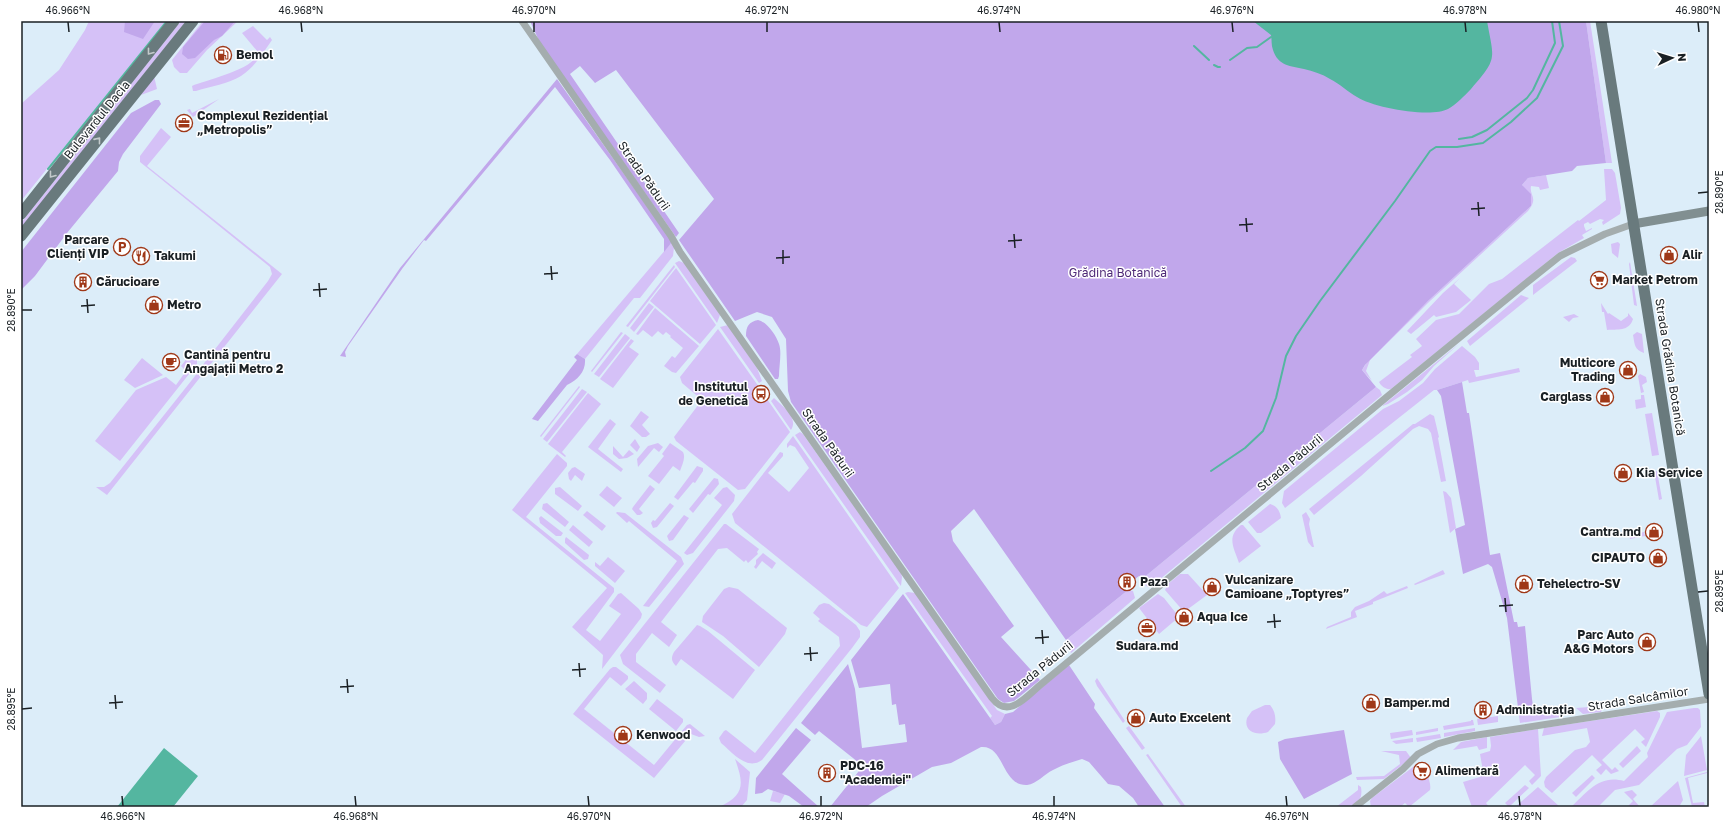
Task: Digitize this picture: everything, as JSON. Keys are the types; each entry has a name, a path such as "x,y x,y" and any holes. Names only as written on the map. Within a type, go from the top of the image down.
{"main road":[{"name":"Bulevardul Dacia","path":"21,214 174,21"},
{"name":"Bulevardul Dacia","path":"21,236 193,21"},
{"name":"Strada Grădina Botanică","path":"1601,21 1709,694"},
{"name":"Strada Pădurii","path":"1634,224 1709,211"}],"street":[{"name":"Strada Pădurii","path":"522,21 671,236 680,252 914,588 992,698 1002,707 1012,707 1038,688 1415,373 1560,256 1605,234 1634,224"},
{"name":"Strada Salcâmilor","path":"1355,807 1403,769 1418,754 1437,744 1458,738 1709,699"}],"shaded area":[{"path":"89,21 166,21 21,201 21,104 59,70 85,30"},
{"path":"181,21 186,21 21,229 21,223"},
{"path":"203,21 238,21 207,50 187,73 180,73 174,67 172,60"},
{"path":"1253,21 1487,21 1492,58 1486,71 1471,89 1448,109 1440,112 1416,112 1389,108 1365,101 1324,76 1290,66 1282,62 1275,55 1271,35"},
{"path":"1586,21 1590,21 1612,163 1606,163"},
{"path":"253,26 267,40 270,37 272,40 254,65 246,73 236,79 219,85 193,91 192,86 240,69 249,64 255,58 258,52 242,33"},
{"path":"154,76 157,89 141,95"},
{"path":"219,99 193,117 187,110 190,109 192,113"},
{"path":"161,128 171,137 147,166 282,274 107,495 96,487 104,487 110,483 199,371 272,274 270,267 140,162 140,156"},
{"path":"1604,169 1612,169 1615,173 1621,208 1620,214 1603,225 1602,222 1604,220 1600,219 1590,224 1588,222 1584,224 1586,231 1592,229 1582,235 1584,238 1558,253 1391,389 1381,385 1379,382 1412,357 1410,355 1422,346 1416,339 1436,320 1459,314 1489,284 1502,279 1606,200"},
{"path":"1546,175 1549,188 1540,190 1539,187 1531,186 1533,203 1531,206 1522,185 1528,178"},
{"path":"1531,206 1528,211 1430,301 1370,360 1366,371 1372,381 1362,370 1370,358 1428,301"},
{"path":"672,242 674,247 673,256 640,298 634,298 585,359 577,354"},
{"path":"1618,242 1620,244 1618,258 1612,253 1611,244"},
{"path":"1571,257 1575,258 1577,261 1533,295 1533,285"},
{"path":"679,261 684,263 720,315 717,323 675,263"},
{"path":"1630,262 1637,306 1634,305"},
{"path":"674,265 675,267 628,327 626,326"},
{"path":"676,268 716,325 700,344 650,301"},
{"path":"1460,278 1454,284 1471,300 1456,312 1436,317 1434,315 1411,334 1407,331 1443,293"},
{"path":"1521,295 1529,298 1470,346 1467,341"},
{"path":"649,303 654,307 634,332 630,328"},
{"path":"1601,303 1608,314 1609,313 1621,321 1628,316 1628,313 1633,319 1629,326 1622,329 1607,330"},
{"path":"655,308 699,346 676,373 664,366 672,356 675,358 683,348 670,337 671,336 666,332 663,335 658,331 652,337 643,330 638,335 636,334"},
{"path":"1574,314 1579,317 1573,318 1569,322 1563,317"},
{"path":"728,325 757,368 762,381 759,383 720,327"},
{"path":"718,329 759,387 754,390 762,402 767,399 790,432 745,489 738,490 676,441 674,437 702,400 682,383 680,377"},
{"path":"621,332 623,333 592,372 591,371"},
{"path":"1637,332 1642,334 1644,353 1638,350 1635,344 1633,335"},
{"path":"625,334 630,338 599,377 594,374"},
{"path":"631,339 634,341 629,347 639,354 613,388 600,379"},
{"path":"1460,343 1434,366 1422,380 1407,392 1382,406"},
{"path":"1462,346 1475,357 1479,363 1479,370 1474,370 1476,377 1519,368 1520,372 1469,383 1468,380 1434,390 1285,508 1282,503 1284,491 1383,409 1399,401 1423,383 1435,369"},
{"path":"192,352 197,357 197,364 120,461 95,441 136,390 166,377 176,385 186,371 181,366"},
{"path":"142,358 163,375 135,388 124,380"},
{"path":"1640,374 1646,377 1647,382 1642,385 1644,392 1641,393 1638,376"},
{"path":"579,386 580,387 541,437 540,436"},
{"path":"1376,387 1380,390 1382,395 1153,585 1148,587 1145,585 1142,579"},
{"path":"582,389 587,392 547,442 543,439"},
{"path":"588,393 601,404 562,452 566,456 565,457 548,444"},
{"path":"1641,395 1644,395 1646,407 1636,409 1635,400 1641,399"},
{"path":"774,398 791,416 793,425 791,430 771,401"},
{"path":"641,411 649,417 642,425 650,434 646,437 642,437 630,426"},
{"path":"1652,413 1659,455 1652,456 1645,414"},
{"path":"1430,414 1434,416 1446,481 1441,482 1431,433 1428,429 1419,426 1413,429 1361,476 1314,515 1309,509 1413,424"},
{"path":"610,419 616,424 598,449 623,469 621,472 588,447"},
{"path":"800,432 803,434 901,573 901,586 795,435"},
{"path":"793,436 899,588 867,627 861,625 735,523 732,514 780,452 783,453 783,456 768,473 789,492 809,468 795,447 790,445 787,448 787,444"},
{"path":"635,439 640,447 637,452 630,445"},
{"path":"658,443 663,447 659,452 654,448 638,467 637,459 648,446"},
{"path":"670,443 683,452 683,462 680,471 673,466 659,484 648,476 664,456 662,454"},
{"path":"613,446 623,457 629,450 634,454 627,458 619,459 613,454"},
{"path":"557,454 567,463 567,466 526,517 614,588 614,592 586,630 600,641 621,614 609,606 618,594 621,593 639,609 642,614 641,618 602,669 603,655 572,627 607,588 512,510"},
{"path":"697,466 703,468 703,471 695,483 693,482 678,500 674,497"},
{"path":"575,467 585,474 582,481 575,475 571,481 569,479 568,473"},
{"path":"1654,471 1657,471 1662,499 1659,500"},
{"path":"714,478 718,479 719,484 710,495 708,494 693,513 689,509"},
{"path":"650,485 655,489 639,509 643,513 637,515 632,509"},
{"path":"607,486 622,498 614,507 599,495"},
{"path":"560,487 582,506 578,511 555,494 555,488"},
{"path":"727,487 735,495 734,501 693,553 687,555 684,553 722,505 714,498 723,488"},
{"path":"1443,491 1446,492 1451,498 1456,528 1450,533"},
{"path":"547,503 569,522 565,527 542,509 543,504"},
{"path":"670,503 674,506 657,527 653,528 651,523 653,520 655,521"},
{"path":"1270,504 1278,509 1281,518 1261,533 1257,533 1248,522"},
{"path":"587,511 606,526 602,531 583,515"},
{"path":"1306,512 1310,519 1309,524 1314,547 1312,547 1308,542 1302,515"},
{"path":"616,513 625,513 681,557 684,564 649,607 643,606 677,561 629,521 627,523"},
{"path":"684,515 689,518 673,540 669,541 667,536"},
{"path":"541,516 563,533 561,536 556,536 540,523 539,518"},
{"path":"724,524 759,549 757,552 758,554 748,563 746,560 744,562 727,548 718,549 661,622 677,635 669,647 652,633 636,654 636,662 666,685 660,693 623,664 620,655"},
{"path":"573,525 593,542 589,547 569,530"},
{"path":"1243,525 1261,546 1239,563 1233,548 1232,538 1236,529"},
{"path":"1644,532 1645,536 1630,539 1629,535"},
{"path":"566,537 589,555 588,559 584,560 565,543"},
{"path":"763,553 776,563 772,569 762,561 756,569 754,567 756,560"},
{"path":"608,557 625,571 615,583 595,566 595,562 600,566"},
{"path":"1443,570 1445,574 1415,585 1414,584"},
{"path":"1180,574 1188,574 1207,595 1184,612 1165,590 1168,584"},
{"path":"1407,586 1408,588 1355,611 1357,617 1326,629 1327,627 1351,617 1351,612 1355,607 1369,601 1384,591 1387,594"},
{"path":"729,587 738,589 787,628 785,634 759,667 723,636 702,622 703,616 724,589"},
{"path":"1128,590 1133,591 1135,598 1071,653 1069,644 1066,640"},
{"path":"905,593 915,593 997,710 1005,714 1001,722 995,725 990,718 992,716"},
{"path":"1158,594 1164,598 1179,617 1159,634 1139,608"},
{"path":"824,603 829,604 856,625 860,631 860,637 762,760 756,763 751,763 740,759 721,743 719,738 724,731 726,730 755,753 840,646 839,637 818,621 820,619 813,613 819,605"},
{"path":"697,625 708,631 755,670 733,699 681,659 676,666 672,661 674,652"},
{"path":"613,667 616,667 628,676 628,679 621,686 610,677 584,709 654,765 687,725 690,724 705,736 699,737 691,734 654,778 573,714"},
{"path":"1097,678 1125,721 1123,723 1097,686 1095,681"},
{"path":"634,681 647,693 647,699 643,704 625,689"},
{"path":"657,699 683,719 683,722 676,731 649,709"},
{"path":"1265,705 1270,705 1273,710 1275,724 1268,732 1252,732 1247,727 1247,718 1252,711"},
{"path":"1603,706 1601,712 1583,714 1576,708"},
{"path":"1698,708 1700,710 1701,727 1687,745 1677,749 1639,785 1615,790 1598,807 1571,807 1588,790 1601,782 1615,779 1624,781 1648,757 1647,753 1667,712"},
{"path":"1562,709 1560,717 1520,723 1519,716"},
{"path":"1657,711 1660,713 1660,717 1646,747 1641,742 1645,739 1635,729 1602,760 1612,770 1615,767 1619,771 1611,774 1606,769 1601,775 1596,770 1602,765 1592,755 1552,793 1545,787 1544,782 1546,777 1575,750 1586,747 1590,742 1587,728 1542,736 1544,728"},
{"path":"1498,716 1498,722 1478,725 1477,719"},
{"path":"1473,720 1474,725 1444,730 1443,726"},
{"path":"1129,726 1145,748 1142,750 1126,728"},
{"path":"1438,728 1438,731 1416,735 1416,732"},
{"path":"1475,728 1475,731 1444,737 1444,733"},
{"path":"1538,729 1541,776 1532,785 1529,781 1535,775 1525,765 1486,803 1489,807 1472,807 1463,782 1480,777 1483,771 1480,754 1490,751 1490,737"},
{"path":"1412,730 1413,735 1391,739 1390,733"},
{"path":"1440,734 1441,738 1417,742 1416,738"},
{"path":"1701,736 1707,770 1684,776 1686,755"},
{"path":"1487,737 1487,748 1479,750 1477,746 1453,750 1461,742"},
{"path":"1413,738 1413,742 1396,744 1392,741"},
{"path":"1637,746 1641,751 1623,768 1619,764"},
{"path":"164,748 198,776 173,807 117,807"},
{"path":"1381,751 1406,751 1411,758 1384,779 1357,780 1356,777 1384,776 1400,764 1399,755"},
{"path":"1148,754 1186,807 1182,807 1146,755"},
{"path":"735,759 750,772 747,800 741,807 719,807 728,803 734,798 740,788 740,775"},
{"path":"1417,764 1423,768 1427,775 1430,783 1430,790 1409,807 1405,803 1400,807 1371,807 1370,801 1372,798"},
{"path":"1707,772 1688,778 1693,803 1704,802 1705,807 1692,807 1685,778"},
{"path":"1592,775 1595,778 1576,797 1572,793"},
{"path":"1678,781 1683,800 1679,807 1650,807"},
{"path":"1358,785 1361,787 1361,793 1358,802 1351,806 1336,807 1358,790"},
{"path":"1525,785 1529,788 1509,807 1505,803"},
{"path":"1538,787 1560,807 1515,807"},
{"path":"1632,790 1637,795 1633,799 1640,807 1627,807 1633,801 1624,792"},
{"path":"773,791 785,794 780,803 770,801"}],"green space":[{"path":"125,21 155,21 143,39 124,32"},
{"path":"205,21 235,21 222,36 214,40 195,58 188,59 182,54 183,47"},
{"name":"Grădina Botanică","path":"530,21 1586,21 1606,163 1577,166 1572,171 1528,178 1522,185 1531,194 1531,206 1428,301 1365,365 1362,370 1376,387 1142,579 1139,576 1126,586 1128,590 1066,640 974,509 951,531 953,541 1014,626 1001,637 1040,680 1014,701 1004,703 998,699 791,402 788,391 786,339 772,317 757,312 735,321 679,240 714,199 616,70 595,83 580,66 570,74 679,233 676,237 541,45"},
{"path":"557,79 672,242 664,252 664,239 610,160 555,87 426,241 424,240 348,346 345,352 346,357 340,356 400,268"},
{"path":"155,100 159,100 161,104 123,154 119,162 118,171 67,233 35,276 21,290 21,252 131,113"},
{"path":"758,320 765,323 771,329 779,344 780,355 778,379 775,379 746,336 749,325"},
{"path":"577,354 585,359 583,371 575,381 567,385 538,421 532,419 577,360 574,357"},
{"path":"1462,382 1467,413 1469,413 1490,555 1500,553 1514,622 1517,622 1518,627 1525,626 1533,706 1541,712 1519,716 1507,618 1492,567 1488,564 1463,574 1455,529 1465,525 1441,396 1437,390"},
{"path":"903,594 995,725 1001,722 1005,714 1013,712 1069,665 1095,704 1094,708 1165,807 1139,807 1133,798 1119,786 1108,784 1089,762 1082,759 1056,768 1031,784 1019,784 1007,773 995,752 989,748 981,747 951,763 932,767 866,807 830,807 863,766 819,731 815,735 801,723 848,664 855,689 862,748 907,742 905,724 899,725 896,704 892,705 890,684 859,688 851,660"},
{"path":"796,728 811,740 782,774 819,807 804,807 789,796 768,789 762,793 755,794 756,778"},
{"path":"1344,730 1352,774 1304,799 1280,759 1278,742 1285,739"}],"waterway":[{"path":"48,169 167,21"},
{"path":"1459,139 1472,137 1487,130 1527,98 1533,90 1555,43 1552,21"},
{"path":"1211,471 1245,448 1263,431 1276,398 1286,356 1296,336 1430,151 1436,147 1457,147 1483,143 1511,122 1537,98 1563,46 1559,21"},
{"path":"1230,60 1247,48 1257,47 1271,37"},
{"path":"1194,46 1209,60"},
{"path":"1214,65 1220,67"}],"place":[{"name":"Bemol","path":"223,55"},
{"name":"Complexul Rezidențial „Metropolis”","path":"184,123"},
{"name":"Parcare Clienți VIP","path":"122,247"},
{"name":"Alir","path":"1669,255"},
{"name":"Takumi","path":"141,256"},
{"name":"Market Petrom","path":"1599,280"},
{"name":"Cărucioare","path":"83,282"},
{"name":"Metro","path":"154,305"},
{"name":"Cantină pentru Angajații Metro 2","path":"171,362"},
{"name":"Multicore Trading","path":"1628,370"},
{"name":"Institutul de Genetică","path":"761,394"},
{"name":"Carglass","path":"1605,397"},
{"name":"Kia Service","path":"1623,473"},
{"name":"Cantra.md","path":"1654,532"},
{"name":"CIPAUTO","path":"1658,558"},
{"name":"Paza","path":"1127,582"},
{"name":"Tehelectro-SV","path":"1524,584"},
{"name":"Vulcanizare Camioane „Toptyres”","path":"1212,587"},
{"name":"Aqua Ice","path":"1184,617"},
{"name":"Sudara.md","path":"1147,628"},
{"name":"Parc Auto A&G Motors","path":"1647,642"},
{"name":"Bamper.md","path":"1371,703"},
{"name":"Administrația","path":"1483,710"},
{"name":"Auto Excelent","path":"1136,718"},
{"name":"Kenwood","path":"623,735"},
{"name":"Alimentară","path":"1422,771"},
{"name":"PDC-16 \"Academiei\"","path":"827,773"}]}
